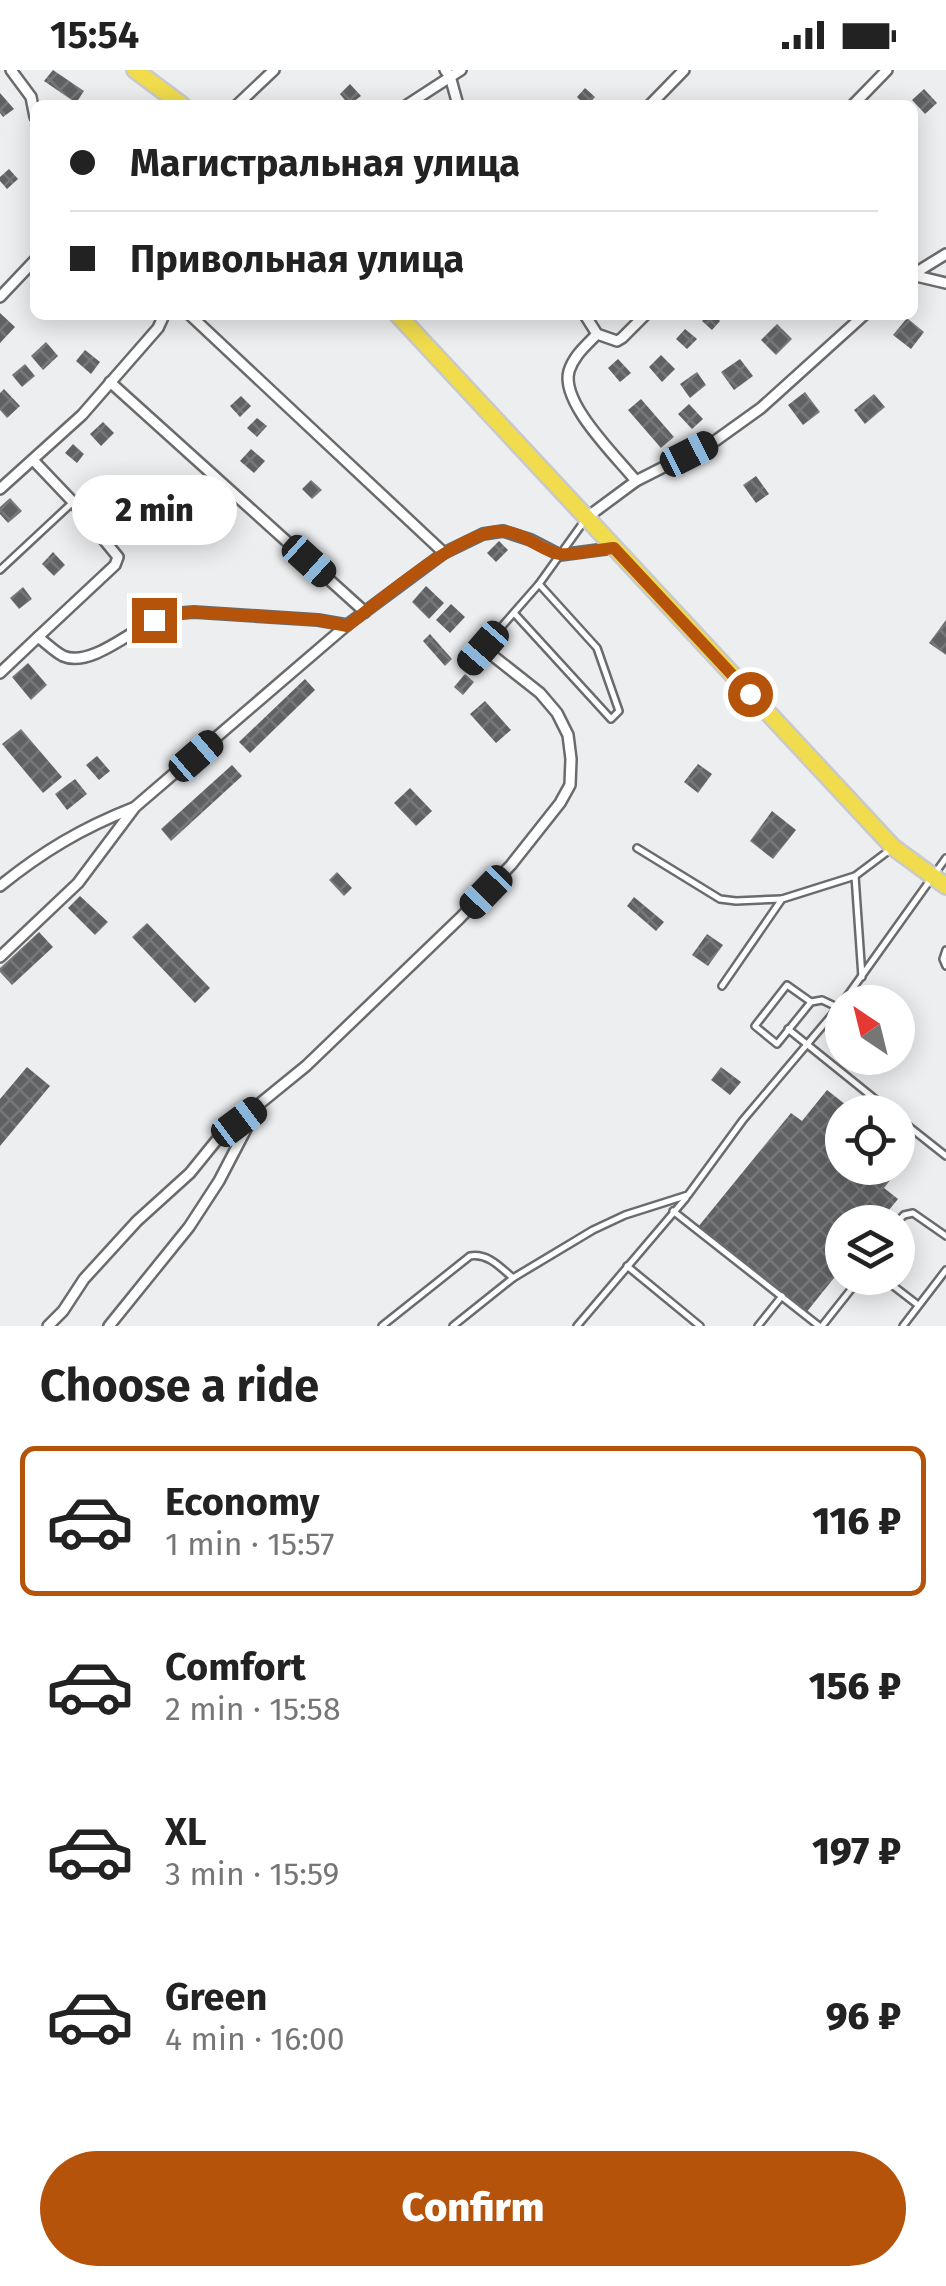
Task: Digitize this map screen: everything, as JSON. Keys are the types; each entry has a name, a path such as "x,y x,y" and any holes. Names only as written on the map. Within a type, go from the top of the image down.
{"highway":[{"path":"144,72 176,100"},
{"path":"403,320 893,847 939,881"}],"street":[{"path":"10,70 32,100"},
{"path":"242,100 274,70"},
{"path":"413,100 448,73 461,70"},
{"path":"655,100 684,70"},
{"path":"858,100 887,70"},
{"path":"448,73 456,100"},
{"path":"918,271 946,254"},
{"path":"0,297 30,265"},
{"path":"918,277 946,284"},
{"path":"0,490 82,415 162,320"},
{"path":"195,320 444,554"},
{"path":"588,320 597,334 617,340 639,320"},
{"path":"586,518 636,481 715,441 761,408 858,320"},
{"path":"597,334 576,356 568,375 570,394 636,481"},
{"path":"110,382 366,612"},
{"path":"0,673 118,557 32,460"},
{"path":"0,957 78,883 135,808 347,626 444,554 483,534 503,531 560,554 614,548"},
{"path":"38,637 64,657 78,658 107,649 154,620 173,614 318,620 347,626"},
{"path":"48,1326 63,1312 84,1279 137,1221 190,1173 220,1136 306,1066 460,918 547,822 570,785 568,735 540,692 483,648"},
{"path":"0,886 35,857 64,840 94,823 135,808"},
{"path":"109,1326 189,1226 219,1181 257,1108"}],"lane":[{"path":"0,570 73,502"},
{"path":"468,666 539,584 586,518"},
{"path":"514,613 611,719 618,711 597,648 539,584"},
{"path":"637,848 720,899 736,901 782,899 854,876 893,847"},
{"path":"856,985 939,881 946,858"},
{"path":"854,876 862,977"},
{"path":"722,986 782,899"},
{"path":"946,950 942,959 946,966"},
{"path":"811,1002 787,985 754,1026 777,1044 811,1002 825,1001"},
{"path":"577,1326 688,1196 743,1120 825,1023"},
{"path":"788,1030 869,1095"},
{"path":"915,1131 946,1156"},
{"path":"453,1326 513,1278 594,1230 688,1196"},
{"path":"673,1211 821,1326 846,1295"},
{"path":"915,1214 946,1236"},
{"path":"382,1326 470,1256 488,1257 513,1278"},
{"path":"627,1266 700,1326"},
{"path":"903,1326 946,1270"},
{"path":"905,1295 918,1305"},
{"path":"758,1326 782,1296"}],"building":[{"path":"53,70 84,91 78,100 72,100 44,81"},
{"path":"350,84 361,96 345,100 340,94"},
{"path":"585,88 595,97 580,100 577,97"},
{"path":"924,89 937,103 925,114 918,100 912,100"},
{"path":"0,93 14,109 3,117 0,113"},
{"path":"9,169 18,179 7,189 0,177"},
{"path":"0,313 15,327 0,343"},
{"path":"719,320 720,321 712,330 702,321"},
{"path":"905,320 924,332 911,349 893,335"},
{"path":"777,324 792,339 776,355 761,340"},
{"path":"685,329 697,339 687,349 676,339"},
{"path":"46,342 58,356 43,370 31,356"},
{"path":"85,350 100,362 91,374 76,361"},
{"path":"661,355 675,369 662,382 649,367"},
{"path":"618,359 631,373 620,382 608,368"},
{"path":"740,359 753,376 734,390 721,372"},
{"path":"25,364 35,376 22,387 12,375"},
{"path":"697,372 706,385 690,398 680,384"},
{"path":"4,389 20,406 7,418 0,410 0,393"},
{"path":"805,392 820,412 803,425 788,405"},
{"path":"874,394 885,407 865,424 854,410"},
{"path":"241,396 251,406 240,417 230,406"},
{"path":"641,399 674,437 661,448 628,410"},
{"path":"689,404 703,419 692,429 678,414"},
{"path":"257,418 267,426 257,437 247,428"},
{"path":"103,422 114,433 101,446 90,434"},
{"path":"73,444 84,454 77,463 65,453"},
{"path":"251,449 265,461 254,473 240,461"},
{"path":"756,476 769,494 756,503 743,485"},
{"path":"311,480 322,490 312,499 302,489"},
{"path":"10,498 22,511 8,523 0,514 0,507"},
{"path":"499,541 508,550 496,562 487,553"},
{"path":"53,552 65,565 54,576 42,564"},
{"path":"426,586 444,603 429,619 412,602"},
{"path":"23,587 32,599 19,609 10,598"},
{"path":"451,604 465,617 450,633 436,620"},
{"path":"946,620 946,655 929,643"},
{"path":"430,634 452,659 445,666 423,641"},
{"path":"28,663 47,685 31,700 12,677"},
{"path":"465,674 474,682 463,695 454,687"},
{"path":"305,679 315,690 250,753 239,742"},
{"path":"485,701 511,730 496,743 470,714"},
{"path":"21,729 62,777 43,793 2,744"},
{"path":"97,756 110,771 99,780 86,765"},
{"path":"698,764 712,774 698,793 684,782"},
{"path":"232,765 242,776 171,841 161,829"},
{"path":"75,779 87,794 67,810 55,794"},
{"path":"410,788 432,811 416,826 394,803"},
{"path":"772,811 796,830 773,859 750,841"},
{"path":"337,872 352,888 344,896 329,880"},
{"path":"80,896 108,922 95,935 68,908"},
{"path":"634,897 664,922 656,931 627,906"},
{"path":"147,923 210,988 195,1003 132,937"},
{"path":"39,932 53,947 12,985 0,968"},
{"path":"707,934 723,945 708,966 692,955"},
{"path":"27,1067 50,1086 0,1146 0,1099"},
{"path":"721,1067 741,1082 730,1095 711,1080"},
{"path":"827,1090 833,1095 825,1095 825,1185 886,1185 884,1188 898,1199 893,1205 825,1205 825,1289 805,1314 698,1227 791,1113 802,1121"}],"route":[{"path":"154,620 194,612 318,620 347,626 444,554 483,534 503,531 560,554 614,548 750,694"}]}
